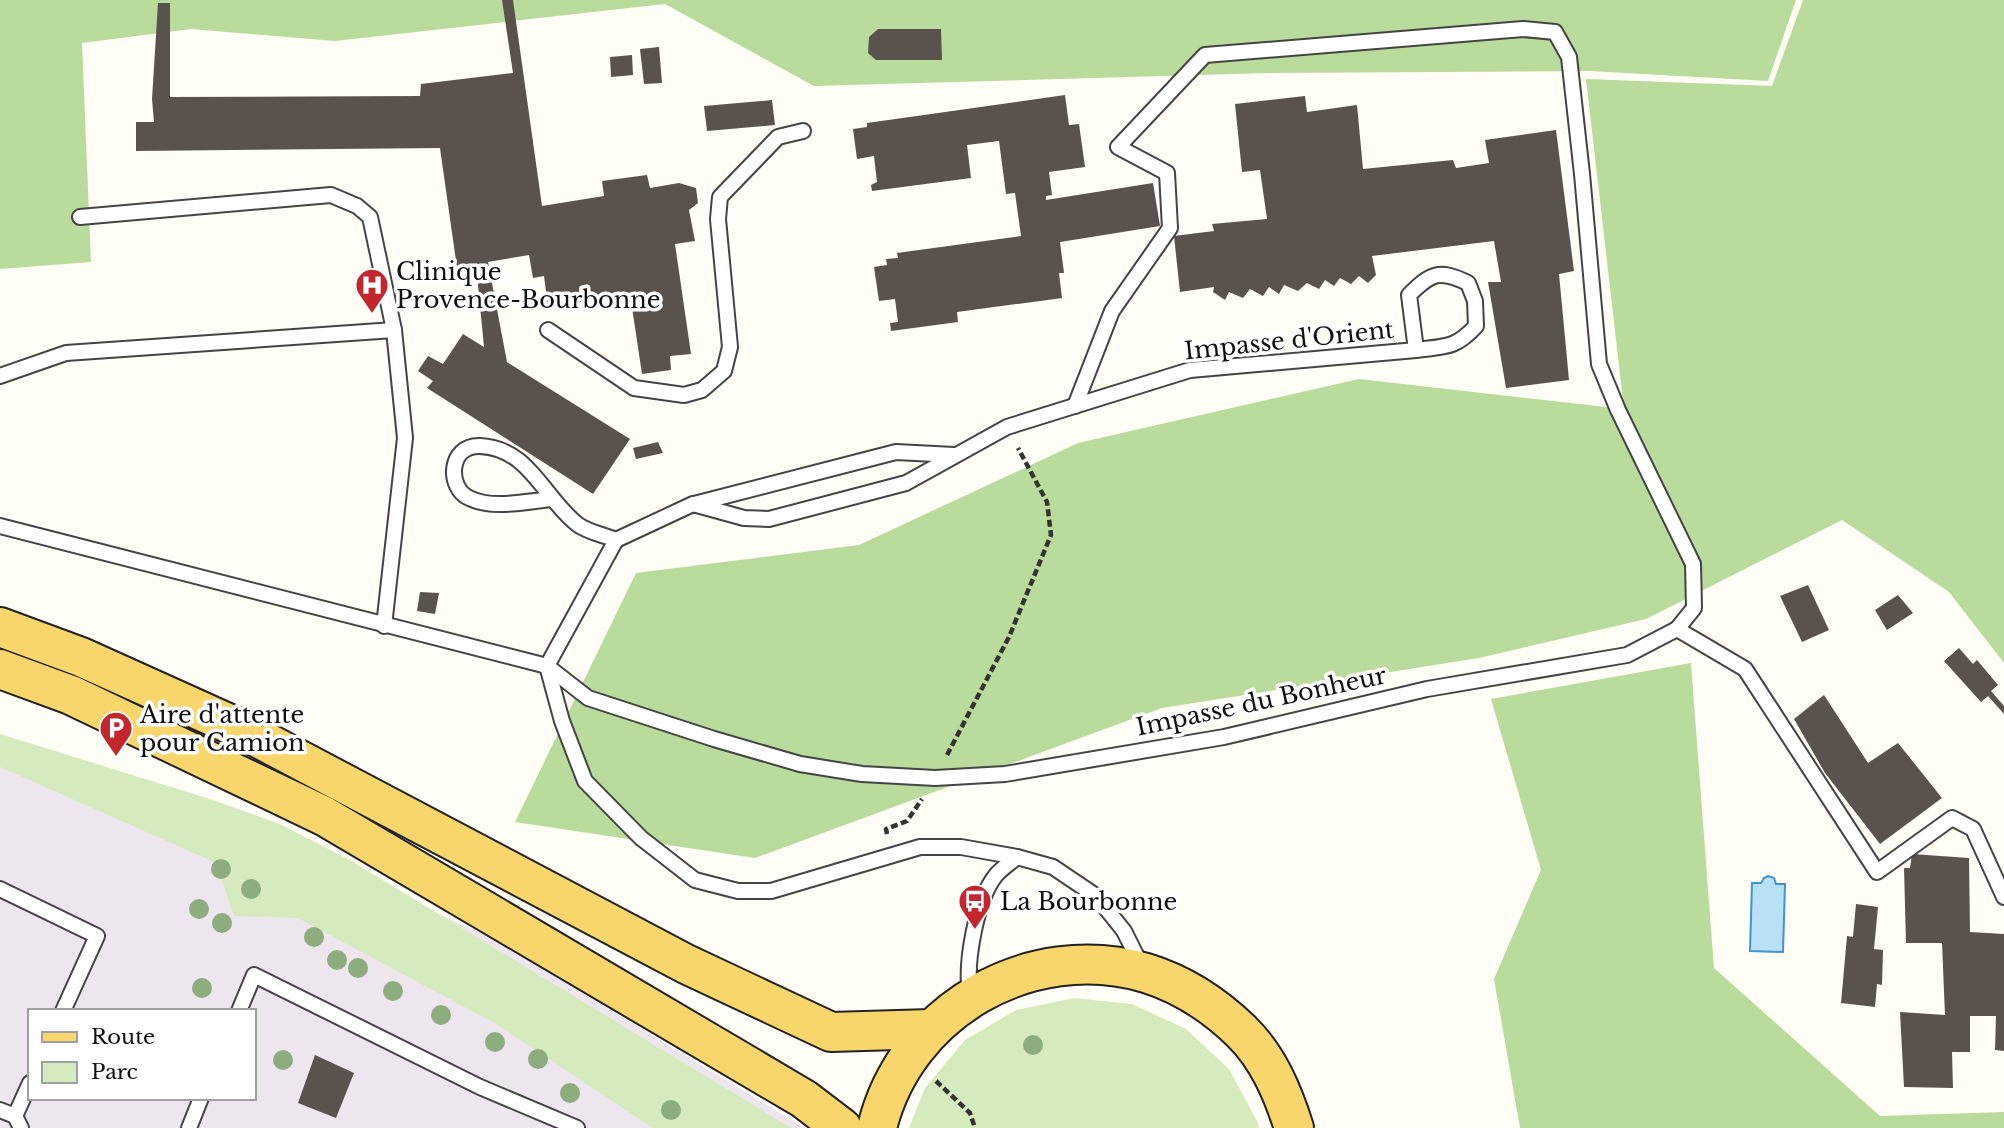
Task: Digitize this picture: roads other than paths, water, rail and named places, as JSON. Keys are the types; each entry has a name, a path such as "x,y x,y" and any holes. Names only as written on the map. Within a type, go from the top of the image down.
{"main road":[{"path":"0,627 81,657 243,730 685,964 831,1032 931,1029"},
{"path":"0,669 71,695 324,816 804,1099 842,1128"},
{"path":"877,1128 883,1106 903,1065 931,1029 971,997 1012,978 1055,967 1101,965 1146,973 1181,987 1203,1000 1243,1032 1266,1063 1284,1097 1294,1128"}],"lane":[{"path":"1075,406 1112,311 1170,228 1167,173 1118,148 1205,55 1523,29 1555,32 1569,57 1599,364 1618,410 1693,564 1694,608 1677,629 1745,669 1877,872 1952,818 1973,829 2004,897"},
{"path":"548,330 634,388 684,395 702,390 724,371 730,347 718,219 720,197 778,137 803,131"},
{"path":"80,216 331,195 357,206 370,217 394,330 405,439 384,626"},
{"name":"Impasse d'Orient","path":"693,504 744,518 769,519 906,483 1007,427 1190,370 1416,350 1447,346 1463,341 1476,326 1475,301 1468,283 1449,274 1428,276 1409,295 1416,350"},
{"path":"0,376 66,353 394,330"},
{"path":"553,499 506,504 484,503 466,497 455,485 454,468 460,452 469,446 496,447 525,465 578,525 616,540"},
{"path":"956,456 896,452 693,504 616,540 547,666 562,721 585,781 641,838 695,880 738,891 771,891 920,847 961,847 1017,857 1053,867 1096,896 1124,931 1146,973"},
{"path":"0,526 547,666"},
{"name":"Impasse du Bonheur","path":"547,666 587,698 713,739 800,764 862,774 935,778 1005,774 1224,737 1427,689 1627,655 1677,629"},
{"path":"971,997 967,975 980,903 996,875 1017,857"},
{"path":"0,890 97,936 64,1009"},
{"path":"240,1009 254,975 480,1087 577,1128"},
{"path":"0,1110 18,1122 28,1090"},
{"path":"188,1128 200,1100"}],"water":[{"path":"1768,876 1774,878 1776,884 1785,884 1783,952 1750,951 1752,883 1761,883"}],"place":[{"name":"Clinique Provence-Bourbonne","path":"372,315"},
{"name":"Aire d'attente pour Camion","path":"116,758"},
{"name":"La Bourbonne","path":"975,931"}]}
